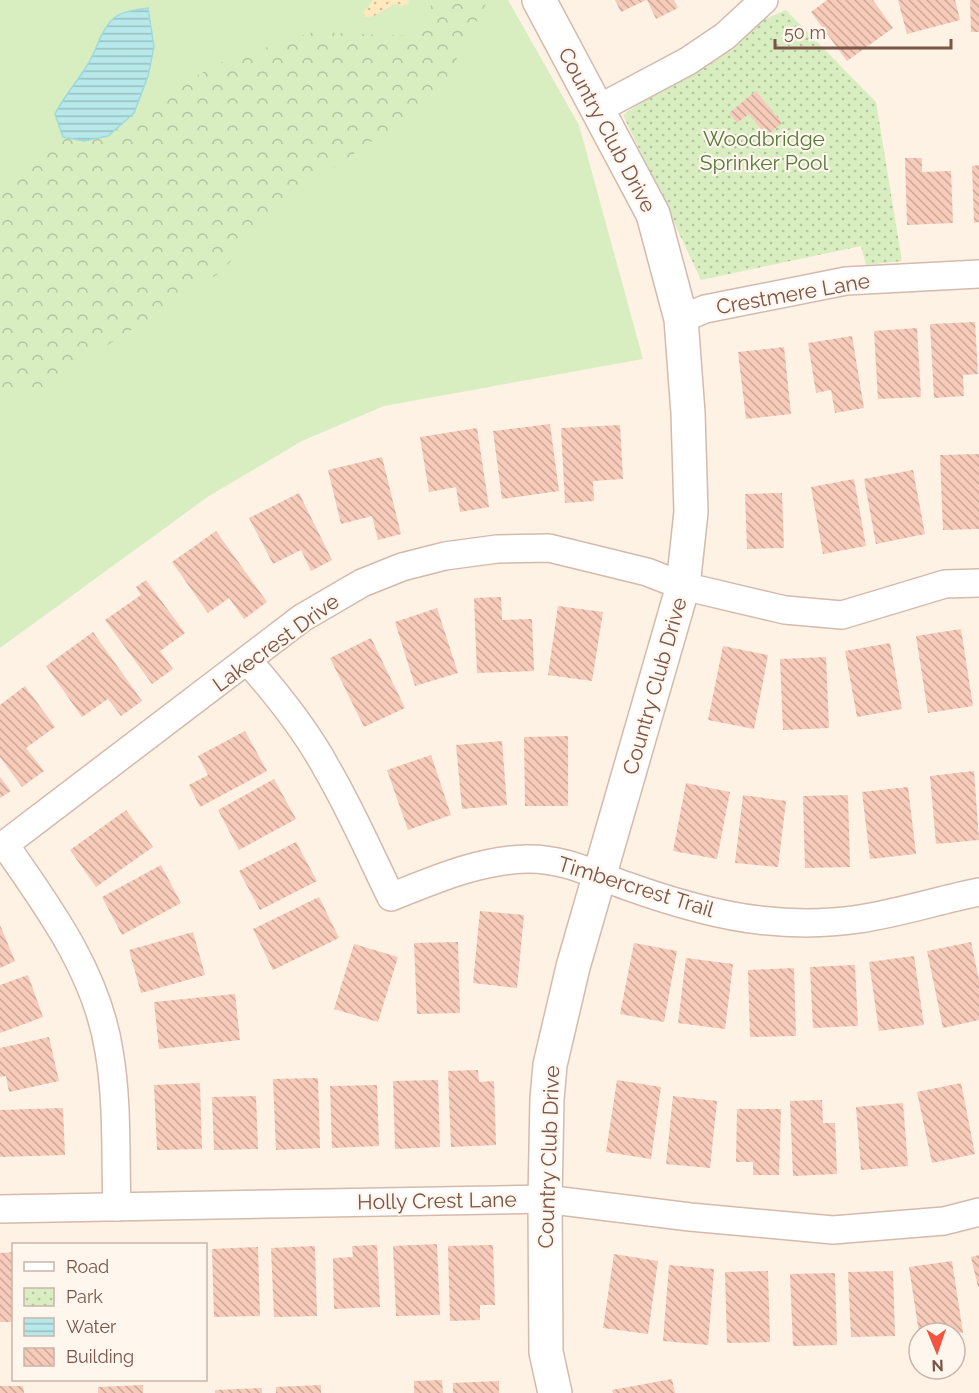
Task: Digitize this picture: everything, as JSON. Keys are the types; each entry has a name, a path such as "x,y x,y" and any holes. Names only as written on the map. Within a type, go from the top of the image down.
{"street":[{"name":"Country Club Drive","path":"538,0 653,214 681,318 688,413 691,512 683,586 573,967 550,1065 544,1198 546,1352 555,1393"},
{"path":"596,110 688,61 725,36 764,0"},
{"name":"Crestmere Lane","path":"681,318 705,309 846,281 979,274"},
{"name":"Lakecrest Drive","path":"2,847 302,618 362,584 402,567 445,556 497,549 549,548 647,572 683,586 785,610 842,615 945,584 979,584"},
{"name":"Timbercrest Trail","path":"248,661 286,707 327,768 391,897 460,871 507,861 546,860 572,865 625,886 705,910 741,918 785,922 834,922 860,919 979,892"},
{"path":"2,847 59,926 77,958 97,1004 109,1050 112,1074 117,1207"},
{"name":"Holly Crest Lane","path":"0,1209 544,1198 690,1217 833,1230 944,1221 979,1212"}],"green space":[{"path":"0,0 508,0 579,125 643,359 384,406 302,441 209,496 0,648"},
{"path":"431,0 488,0 432,105 383,134 287,199 221,272 33,393 0,395 0,185 63,137 84,141 108,136 134,113 217,64 313,32 412,36 432,4"},
{"name":"Woodbridge Sprinker Pool","path":"786,10 876,102 902,261 866,265 861,246 701,280 623,115 746,27"}],"sand":[{"path":"373,0 408,0 410,2 402,6 394,4 374,16 365,17 363,13"}],"water":[{"path":"148,8 154,47 148,76 134,113 108,136 84,141 63,137 55,114 88,64 105,29 120,14"}],"building":[{"path":"615,0 646,0 621,12"},
{"path":"647,0 674,0 678,8 656,19"},
{"path":"827,0 873,0 893,28 847,61 811,12"},
{"path":"898,0 955,0 960,20 907,34"},
{"path":"970,0 979,0 979,32 971,32"},
{"path":"756,91 782,123 766,136 749,114 737,123 729,113"},
{"path":"905,158 922,158 922,172 951,171 953,223 907,225"},
{"path":"979,165 979,222 974,223 972,166"},
{"path":"975,322 978,374 963,375 964,396 934,398 930,324"},
{"path":"917,328 921,397 878,399 874,331"},
{"path":"852,336 864,408 835,413 831,390 816,393 808,343"},
{"path":"784,347 791,414 746,419 738,352"},
{"path":"550,424 559,491 502,499 493,431"},
{"path":"620,425 623,479 593,481 594,501 565,503 561,428"},
{"path":"477,428 489,507 460,512 456,487 429,492 420,437"},
{"path":"979,454 979,529 943,530 940,455"},
{"path":"382,457 401,534 378,540 372,516 341,524 328,470"},
{"path":"913,470 925,534 876,544 864,479"},
{"path":"854,479 866,546 823,554 811,487"},
{"path":"299,493 332,560 311,571 301,550 273,564 249,518"},
{"path":"782,493 784,548 747,549 745,494"},
{"path":"216,531 267,602 244,619 229,598 208,613 172,562"},
{"path":"146,580 185,633 160,651 173,669 152,684 105,620 141,595 136,587"},
{"path":"501,597 502,620 532,619 534,671 477,673 474,598"},
{"path":"558,606 603,612 592,681 548,675"},
{"path":"437,608 458,673 415,686 395,622"},
{"path":"961,629 973,706 928,713 916,636"},
{"path":"93,632 142,701 121,716 108,699 82,717 46,666"},
{"path":"371,638 405,708 364,727 330,658"},
{"path":"890,643 902,709 857,717 845,651"},
{"path":"723,646 768,655 754,729 708,720"},
{"path":"826,657 829,728 783,730 780,659"},
{"path":"25,686 55,727 26,748 44,771 22,787 0,757 0,705"},
{"path":"245,731 267,771 200,807 189,785 208,775 198,756"},
{"path":"568,736 568,806 525,806 524,737"},
{"path":"502,741 507,805 462,809 456,745"},
{"path":"431,755 451,815 408,830 387,770"},
{"path":"974,771 979,840 936,844 930,776"},
{"path":"0,777 11,791 0,798"},
{"path":"274,779 296,819 239,850 218,810"},
{"path":"686,783 730,792 717,859 673,851"},
{"path":"908,787 916,854 870,859 862,792"},
{"path":"743,795 786,801 778,867 735,863"},
{"path":"848,795 850,867 805,868 803,796"},
{"path":"126,810 153,847 96,887 70,850"},
{"path":"296,842 317,881 260,910 239,871"},
{"path":"161,865 181,903 122,935 102,897"},
{"path":"319,897 339,938 273,970 253,929"},
{"path":"480,911 524,915 517,988 473,983"},
{"path":"0,925 15,961 0,968"},
{"path":"193,932 205,975 141,993 129,950"},
{"path":"458,942 460,1013 417,1014 414,943"},
{"path":"971,942 979,980 979,1020 943,1028 927,951"},
{"path":"634,943 677,951 664,1022 620,1014"},
{"path":"354,944 398,957 378,1022 334,1009"},
{"path":"914,956 924,1025 879,1031 869,962"},
{"path":"686,958 733,964 725,1029 678,1023"},
{"path":"855,965 858,1026 813,1028 810,967"},
{"path":"794,968 796,1036 750,1037 748,970"},
{"path":"28,975 43,1017 0,1033 0,985"},
{"path":"235,994 240,1040 159,1049 154,1002"},
{"path":"49,1037 59,1081 9,1092 6,1076 0,1077 0,1048"},
{"path":"478,1070 479,1082 494,1081 496,1145 451,1147 448,1071"},
{"path":"318,1078 320,1148 276,1150 273,1079"},
{"path":"438,1080 440,1147 395,1149 393,1081"},
{"path":"617,1080 661,1087 651,1159 606,1152"},
{"path":"200,1083 202,1149 157,1150 154,1085"},
{"path":"961,1083 975,1154 932,1163 917,1092"},
{"path":"377,1085 379,1146 332,1148 330,1086"},
{"path":"256,1096 258,1149 214,1150 212,1097"},
{"path":"673,1096 717,1101 710,1168 666,1164"},
{"path":"822,1100 823,1123 835,1123 837,1174 793,1176 790,1101"},
{"path":"903,1103 908,1166 861,1170 856,1107"},
{"path":"63,1108 65,1155 0,1157 0,1110"},
{"path":"737,1109 781,1109 779,1175 753,1175 753,1162 736,1162"},
{"path":"437,1244 440,1315 396,1316 393,1246"},
{"path":"377,1245 380,1307 334,1309 333,1258 353,1257 352,1246"},
{"path":"493,1245 495,1305 480,1305 480,1320 450,1321 448,1246"},
{"path":"315,1246 317,1316 274,1317 271,1248"},
{"path":"258,1247 260,1316 214,1317 212,1249"},
{"path":"12,1252 12,1322 0,1322 0,1253"},
{"path":"614,1254 658,1261 648,1334 603,1328"},
{"path":"979,1255 979,1287 978,1287 971,1257"},
{"path":"952,1261 961,1321 917,1321 909,1267"},
{"path":"669,1265 714,1269 708,1345 663,1341"},
{"path":"768,1271 770,1342 727,1343 725,1272"},
{"path":"893,1271 895,1336 851,1337 848,1272"},
{"path":"835,1273 837,1345 793,1346 790,1274"},
{"path":"672,1379 675,1393 613,1393 612,1390"},
{"path":"442,1380 443,1393 414,1393 414,1381"},
{"path":"499,1381 499,1393 453,1393 453,1383"},
{"path":"143,1385 143,1393 98,1393 98,1387"},
{"path":"321,1385 321,1393 276,1393 276,1387"},
{"path":"0,1386 23,1386 24,1393 0,1393"},
{"path":"262,1388 262,1393 215,1393 215,1390"}]}
